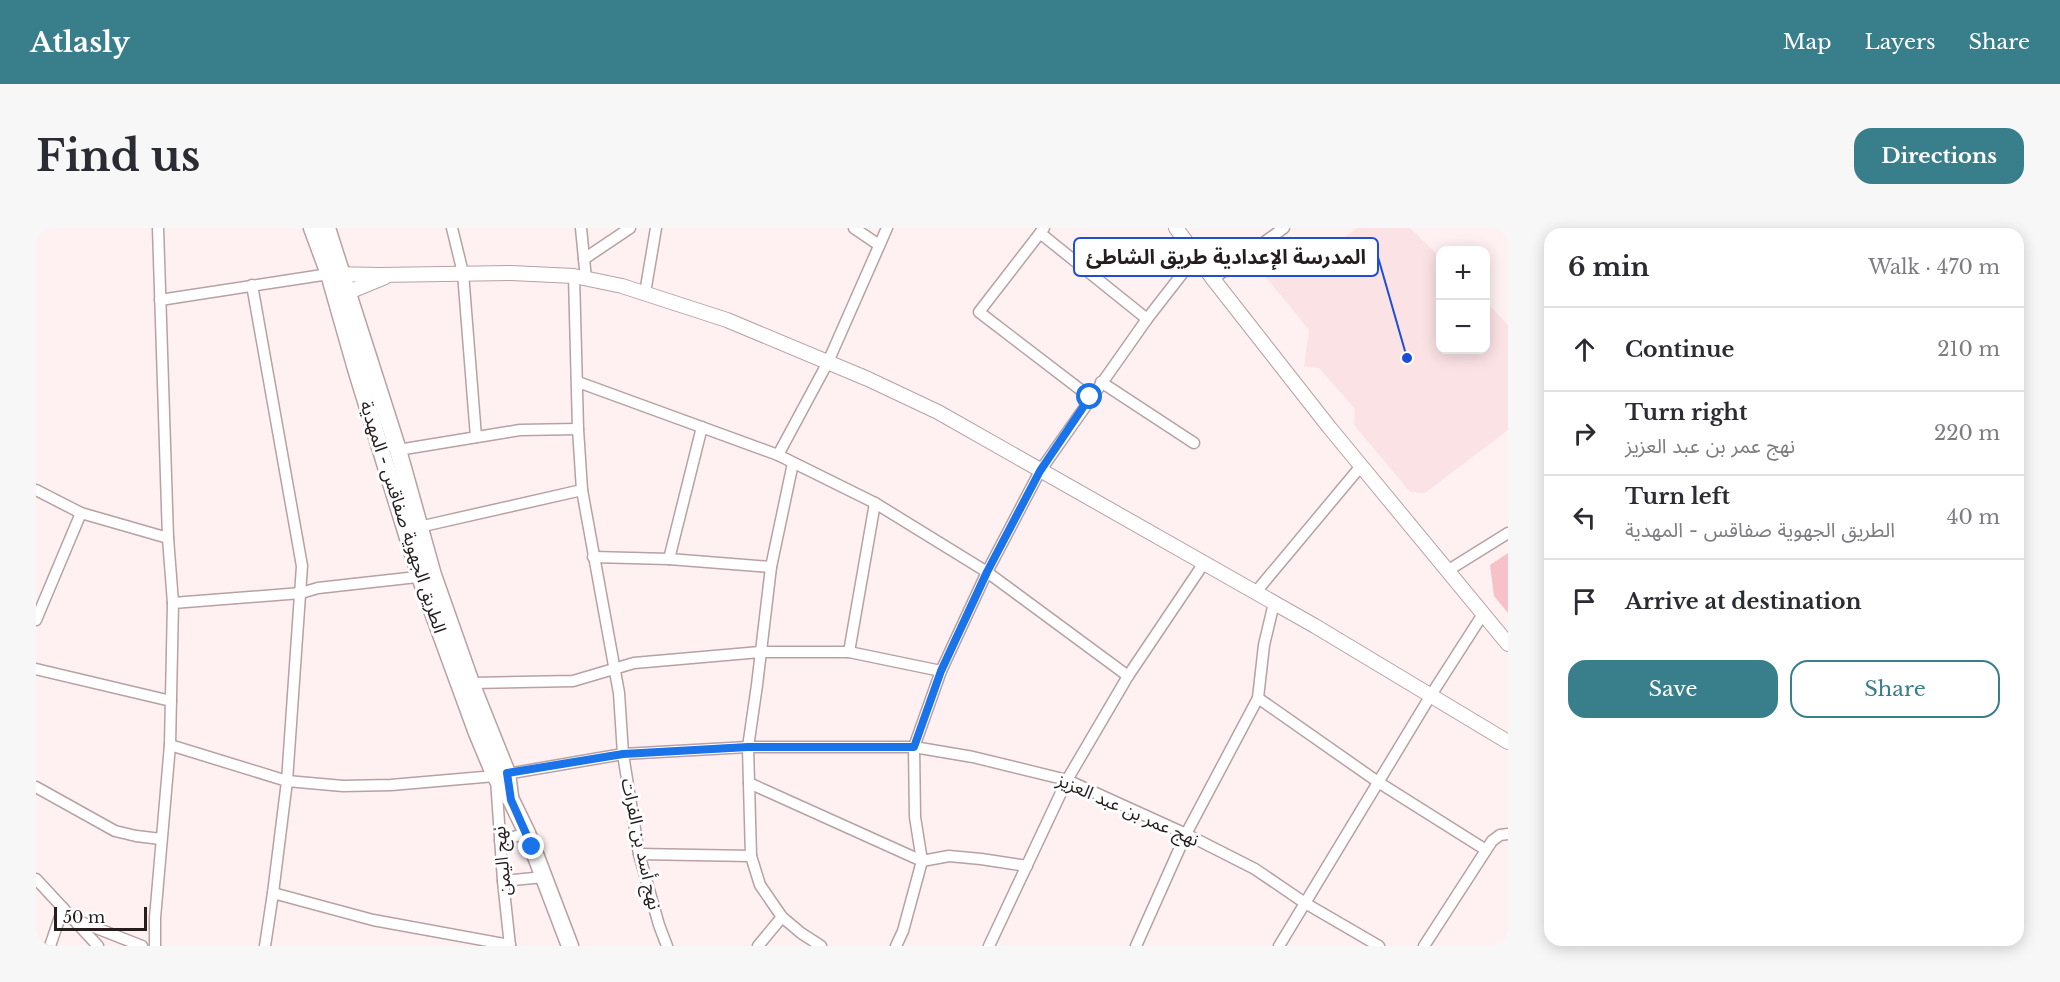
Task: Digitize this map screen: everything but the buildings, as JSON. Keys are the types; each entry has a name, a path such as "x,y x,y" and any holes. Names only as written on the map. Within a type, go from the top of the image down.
{"main road":[{"name":"الطريق الجهوية صفاقس - المهدية","path":"312,228 336,274"},
{"name":"الطريق الجهوية صفاقس - المهدية","path":"327,228 342,296 477,733 501,774"},
{"name":"الطريق الجهوية صفاقس - المهدية","path":"342,296 398,450 419,527 427,576 471,683 501,774 527,833 570,946"}],"street":[{"path":"154,946 170,745 172,603 158,228"},
{"path":"452,228 463,273 476,437"},
{"name":"نهج أسد بن الفرات","path":"581,228 584,258 580,277 578,429 582,490 620,693 623,754 639,854 667,946"},
{"path":"584,258 630,228"},
{"path":"645,293 656,228"},
{"path":"854,228 879,245"},
{"path":"778,455 828,362 887,228"},
{"path":"1176,228 1213,279 1361,466 1508,644"},
{"path":"1213,279 1284,228"},
{"path":"1090,397 979,312 1042,231 1147,319"},
{"path":"896,946 903,931 922,861 915,817 914,747 941,671 987,572 1040,471 1090,397 1196,256"},
{"path":"160,300 336,274 463,273 580,277 622,286 728,320 938,412 1275,603 1508,742"},
{"path":"342,296 390,275"},
{"path":"252,285 302,566 287,781 266,946"},
{"path":"578,382 778,455 875,502 987,572 1128,676"},
{"path":"1101,382 1194,443"},
{"path":"669,559 702,427"},
{"path":"398,450 520,430 578,429"},
{"path":"794,463 771,567 748,747 751,856 760,885 782,917 821,946"},
{"path":"1255,592 1361,466"},
{"path":"36,490 81,513 168,538"},
{"path":"419,527 582,490"},
{"path":"849,652 875,502"},
{"path":"36,620 81,513"},
{"path":"1447,571 1508,533"},
{"path":"593,557 669,559 771,567"},
{"path":"989,946 1067,780 1128,676 1204,563"},
{"path":"172,603 301,593 318,588 427,576"},
{"path":"1136,946 1186,834 1258,698 1264,645 1275,603"},
{"path":"1279,946 1431,695 1483,614"},
{"path":"471,683 573,681 634,663 760,652 849,652 941,671"},
{"path":"36,669 171,701"},
{"path":"1258,698 1378,782 1486,850"},
{"name":"نهج عمر بن عبد العزيز","path":"170,745 287,781 343,786 391,785 501,774 623,754 748,747 914,747 973,757 1067,780 1186,834 1255,869 1305,903 1378,946"},
{"name":"نهج اليمن","path":"501,774 500,841 510,945"},
{"path":"749,783 922,861 949,856 1027,866"},
{"path":"36,787 115,831 161,839"},
{"path":"500,841 527,833"},
{"path":"1424,946 1492,841 1508,834"},
{"path":"639,854 751,856"},
{"path":"503,881 544,877"},
{"path":"36,879 98,946"},
{"path":"273,893 373,920 510,945"},
{"path":"50,946 63,908"},
{"path":"758,946 782,917"},
{"path":"73,918 142,946"}],"shaded area":[{"path":"1357,228 1410,228 1436,253 1436,354 1490,354 1490,306 1508,325 1508,430 1425,493 1410,492 1354,425 1355,409 1319,368 1304,366 1309,330 1257,266 1257,257 1291,237 1344,237"},
{"path":"1508,553 1508,613 1494,596 1490,565"}],"place":[{"name":"المدرسة الإعدادية طريق الشاطئ","path":"1407,358"}],"route":[{"path":"532,847 511,800 507,773 623,754 748,747 914,747 941,671 987,572 1040,471 1090,397"}]}
